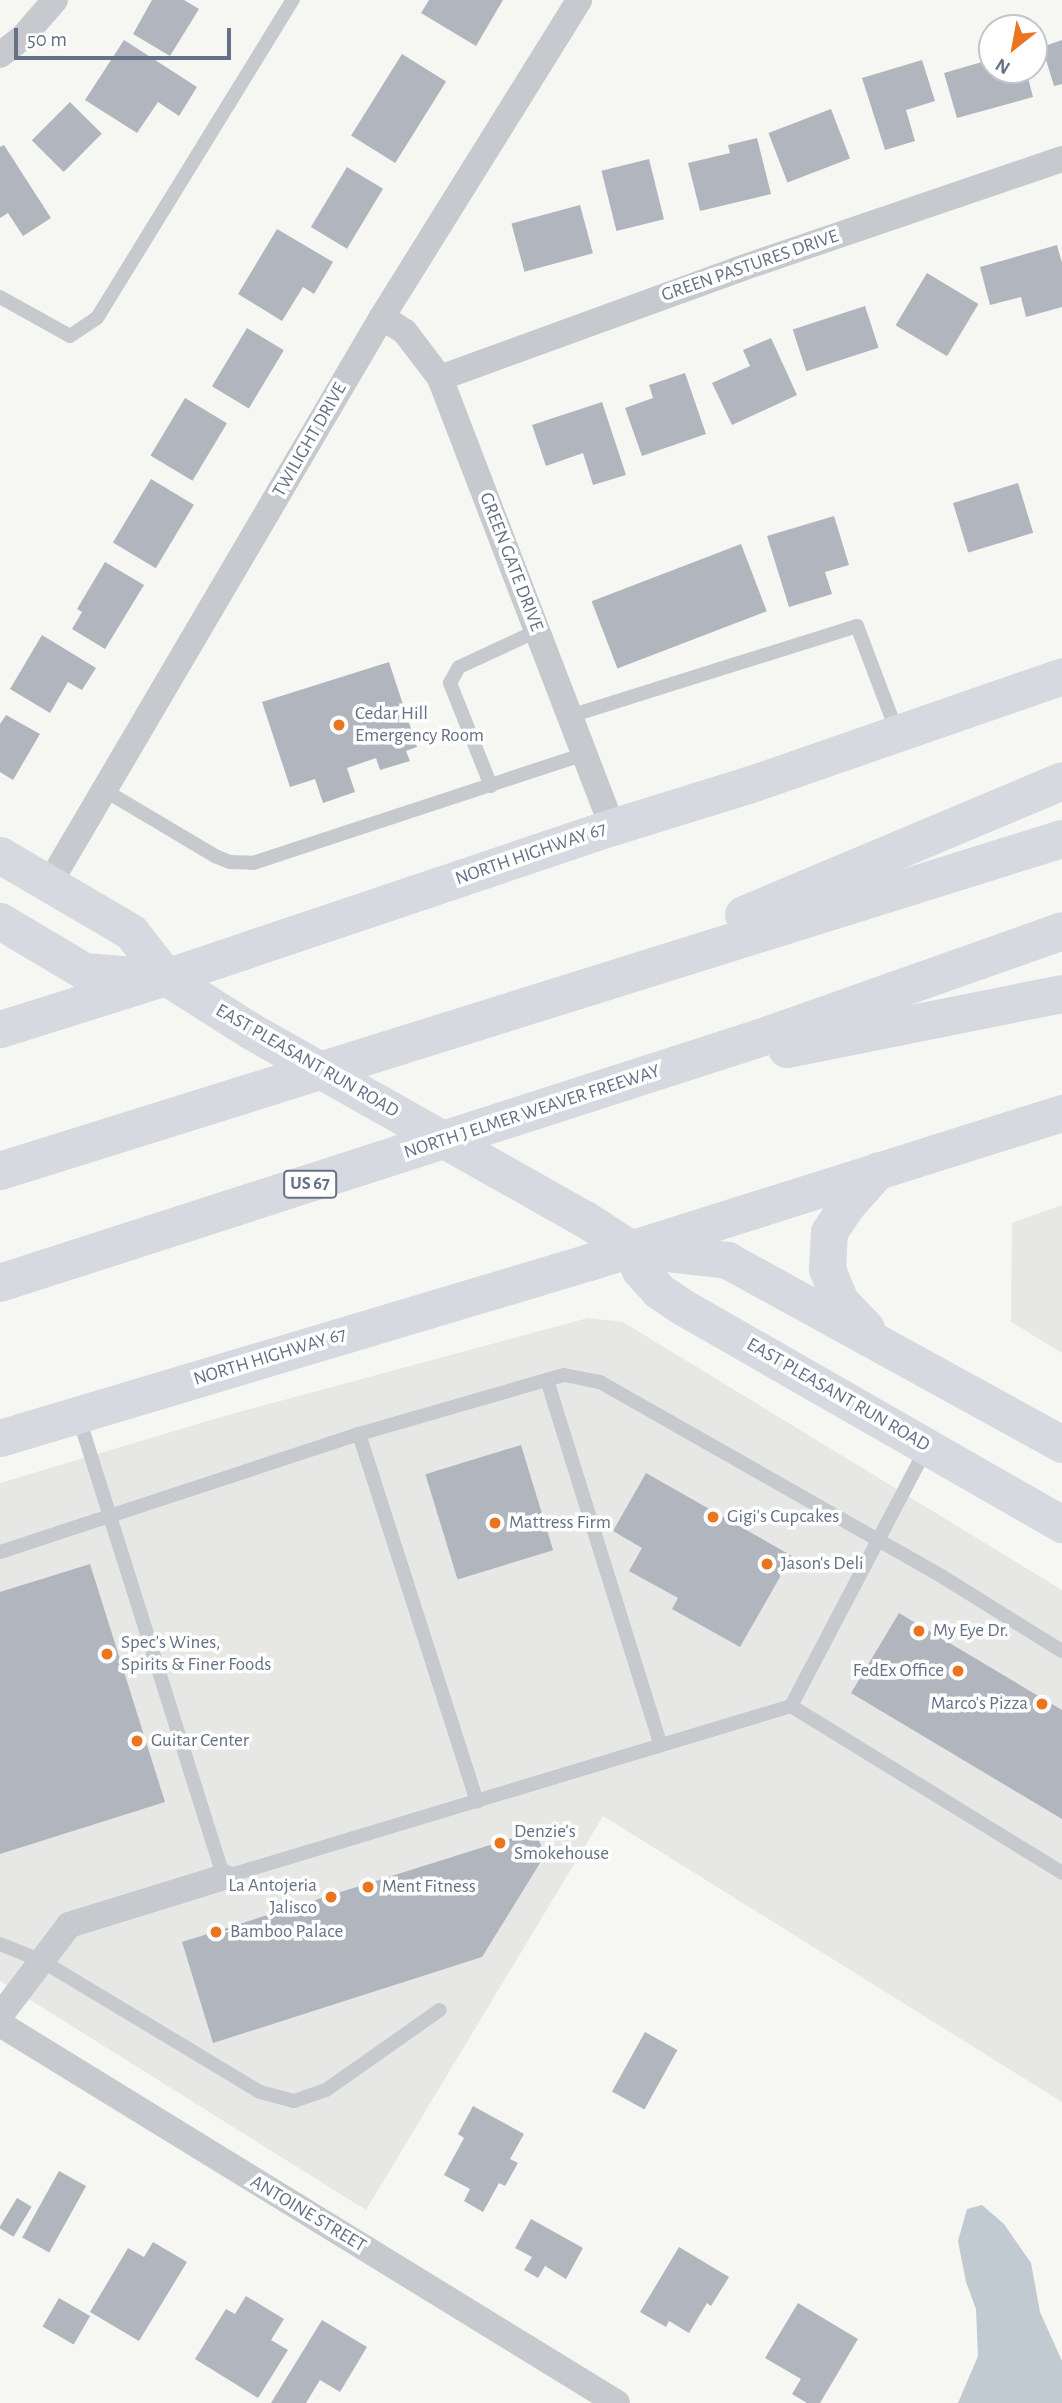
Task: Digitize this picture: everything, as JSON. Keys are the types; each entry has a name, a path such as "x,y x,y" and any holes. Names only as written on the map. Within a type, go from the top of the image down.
{"highway":[{"path":"516,1010 1062,781"},
{"path":"0,1171 1062,839"},
{"name":"NORTH J ELMER WEAVER FREEWAY","path":"0,1283 769,1035 1062,931"},
{"path":"620,1083 1062,994"}],"main road":[{"name":"NORTH HIGHWAY 67","path":"0,1029 166,977 612,827 748,785 1062,676"},
{"name":"EAST PLEASANT RUN ROAD","path":"0,855 131,932 166,977 251,1031 585,1219 631,1249 727,1260 1062,1444"},
{"name":"EAST PLEASANT RUN ROAD","path":"0,921 84,971 166,977"},
{"name":"NORTH HIGHWAY 67","path":"0,1438 631,1249 1062,1113"},
{"path":"878,1170 846,1206 830,1232 827,1269 840,1301 881,1345"},
{"name":"EAST PLEASANT RUN ROAD","path":"631,1249 640,1270 659,1291 681,1306 1062,1524"},
{"path":"996,1485 1062,1508"}],"street":[{"path":"0,55 23,37 55,0"},
{"name":"TWILIGHT DRIVE","path":"49,884 382,317 579,0"},
{"name":"GREEN PASTURES DRIVE","path":"440,377 742,268 1062,159"},
{"name":"GREEN GATE DRIVE","path":"382,317 405,332 440,377 612,827"},
{"path":"0,2016 69,1925 224,1877"},
{"name":"ANTOINE STREET","path":"0,2024 617,2403"}],"lane":[{"path":"0,296 70,336 97,317 293,0"},
{"path":"570,716 857,626 898,733"},
{"path":"491,786 450,683 459,667 537,631"},
{"path":"104,790 215,856 230,862 253,863 584,754"},
{"path":"0,1552 359,1434 564,1375 600,1382 878,1540 1062,1651"},
{"path":"547,1380 661,1745"},
{"path":"77,1414 224,1877 791,1706 928,1446"},
{"path":"359,1434 477,1801"},
{"path":"791,1706 1062,1873"},
{"path":"0,1944 42,1961 260,2092 294,2101 326,2090 440,2010"}],"shaded area":[{"path":"1062,1205 1062,1353 1011,1322 1012,1223"},
{"path":"588,1318 623,1322 1062,1590 1062,2102 603,1816 366,2210 0,1981 0,1483 221,1417"},
{"path":"982,2205 1004,2224 1031,2263 1040,2312 1062,2361 1062,2403 958,2403 978,2356 976,2309 966,2282 958,2241 967,2209"}],"building":[{"path":"152,0 184,0 199,9 170,56 133,34"},
{"path":"429,0 503,0 476,46 421,13"},
{"path":"124,40 197,87 179,116 158,102 137,133 85,100"},
{"path":"1062,40 1062,84 1054,86 1048,66 1048,45"},
{"path":"402,54 446,82 395,163 351,135"},
{"path":"922,60 935,101 906,110 915,141 885,150 862,78"},
{"path":"978,63 978,84 1030,84 1033,97 957,118 944,73"},
{"path":"70,102 102,134 64,172 32,140"},
{"path":"831,109 850,158 787,182 768,133"},
{"path":"757,138 771,194 700,211 688,163 730,153 728,145"},
{"path":"4,145 51,218 23,236 8,213 0,218 0,147"},
{"path":"649,159 664,219 616,231 601,171"},
{"path":"347,167 383,189 347,249 311,227"},
{"path":"580,205 593,253 524,272 511,223"},
{"path":"277,229 333,262 314,294 303,287 282,321 238,294"},
{"path":"1057,245 1062,263 1062,307 1026,317 1021,297 990,305 980,267"},
{"path":"927,273 978,304 947,356 896,325"},
{"path":"865,306 879,348 806,371 793,329"},
{"path":"247,328 284,350 249,408 212,386"},
{"path":"771,338 797,395 732,425 712,383 750,366 743,350"},
{"path":"685,373 706,434 642,456 625,408 653,398 649,385"},
{"path":"185,398 227,423 192,481 150,455"},
{"path":"602,402 626,475 593,485 583,453 546,466 532,425"},
{"path":"151,479 194,505 156,568 113,542"},
{"path":"1018,483 1033,533 968,553 953,503"},
{"path":"834,516 849,565 825,572 832,594 789,607 767,536"},
{"path":"741,544 767,611 617,669 592,601"},
{"path":"105,562 144,585 105,649 72,629 82,612 77,609"},
{"path":"42,635 96,668 82,690 68,682 50,713 10,689"},
{"name":"Cedar Hill Emergency Room","path":"389,662 417,747 406,751 410,761 380,770 376,758 347,768 355,792 323,803 315,779 290,787 262,702"},
{"path":"6,715 40,734 13,780 0,772 0,724"},
{"path":"521,1445 553,1550 458,1579 425,1474"},
{"path":"646,1473 792,1556 740,1647 672,1609 678,1598 629,1571 642,1548 613,1531"},
{"path":"90,1564 165,1802 0,1854 0,1592"},
{"path":"899,1613 1062,1710 1062,1819 851,1693"},
{"path":"535,1831 545,1855 482,1957 213,2043 182,1942"},
{"path":"645,2032 677,2050 644,2109 612,2091"},
{"path":"473,2106 524,2134 510,2159 518,2163 505,2186 499,2183 483,2212 464,2201 470,2189 444,2175 464,2138 458,2134"},
{"path":"59,2171 86,2186 49,2253 22,2237"},
{"path":"17,2198 32,2207 14,2237 0,2226"},
{"path":"531,2219 583,2248 566,2279 545,2266 538,2278 524,2270 532,2257 515,2248"},
{"path":"153,2242 187,2262 139,2341 90,2312 128,2248 144,2257"},
{"path":"679,2247 729,2277 711,2306 707,2303 689,2333 669,2321 666,2327 640,2312"},
{"path":"246,2296 284,2319 271,2340 288,2350 258,2398 195,2359 226,2309 235,2314"},
{"path":"59,2298 90,2316 74,2345 42,2327"},
{"path":"798,2303 858,2339 820,2403 807,2403 792,2394 801,2379 765,2358"},
{"path":"322,2320 367,2347 340,2392 320,2380 306,2403 271,2403"}],"place":[{"name":"Cedar Hill Emergency Room","path":"339,725"},
{"name":"Gigi's Cupcakes","path":"713,1517"},
{"name":"Mattress Firm","path":"495,1523"},
{"name":"Jason's Deli","path":"767,1564"},
{"name":"My Eye Dr.","path":"919,1631"},
{"name":"Spec's Wines, Spirits & Finer Foods","path":"107,1654"},
{"name":"FedEx Office","path":"958,1671"},
{"name":"Marco's Pizza","path":"1042,1704"},
{"name":"Guitar Center","path":"137,1741"},
{"name":"Denzie's Smokehouse","path":"500,1843"},
{"name":"Ment Fitness","path":"368,1887"},
{"name":"La Antojeria Jalisco","path":"331,1897"},
{"name":"Bamboo Palace","path":"216,1932"}]}
